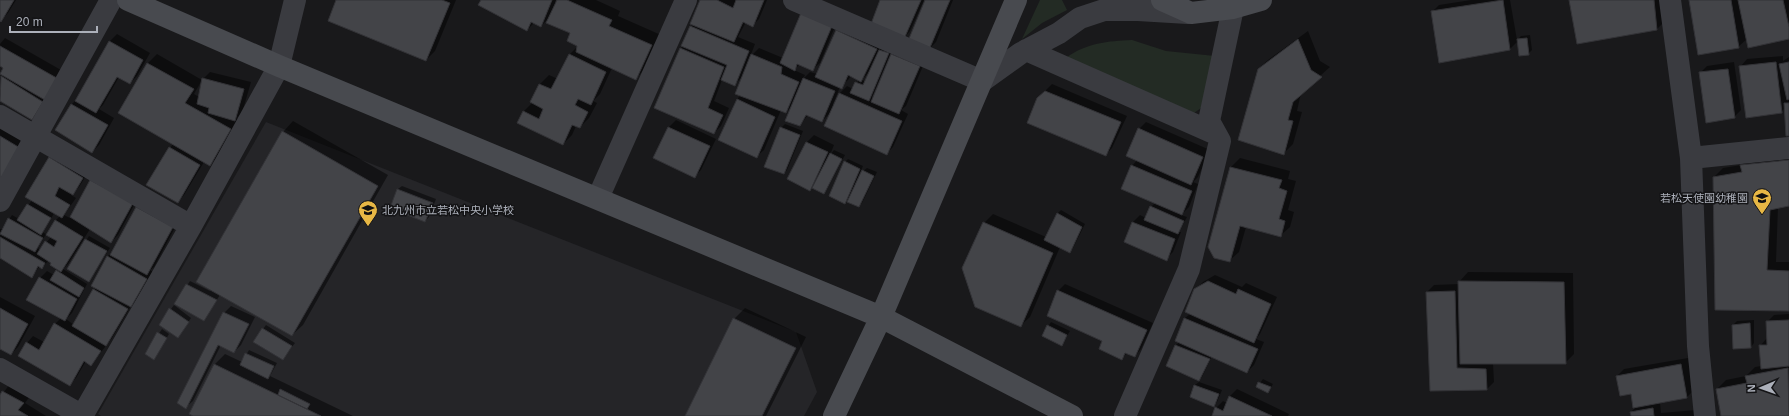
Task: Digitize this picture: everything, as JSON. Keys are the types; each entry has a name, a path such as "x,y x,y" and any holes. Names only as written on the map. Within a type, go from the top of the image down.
{"street":[{"path":"0,201 110,0"},
{"path":"128,0 279,66 881,317 1072,416"},
{"path":"0,369 82,416 191,226 279,66 295,0"},
{"path":"598,198 686,0"},
{"path":"794,0 982,81"},
{"path":"834,416 881,317 1016,0"},
{"path":"1162,0 1191,13"},
{"path":"982,81 1026,50 1058,33 1080,18 1104,10 1191,13 1233,8 1261,0"},
{"path":"1670,0 1691,158 1698,346 1706,416"},
{"path":"1125,416 1189,268 1220,141 1209,121 1233,8"},
{"path":"1026,50 1216,134"},
{"path":"0,116 191,226"},
{"path":"1691,158 1789,148"}],"shaded area":[{"path":"1040,0 1062,0 1067,10 1042,23 1022,39"},
{"path":"1132,40 1166,51 1215,56 1201,108 1194,113 1066,58 1089,46 1114,41"},
{"name":"北九州市立若松中央小学校","path":"266,122 796,332 817,392 804,416 101,416 98,414"}],"building":[{"path":"0,0 14,0 1,22 0,21"},
{"path":"336,0 442,0 450,3 426,61 328,21"},
{"path":"481,0 552,0 541,27 531,22 527,31 478,5"},
{"path":"557,0 567,0 612,20 609,26 652,45 636,80 576,52 577,46 567,41 570,33 546,23"},
{"path":"700,0 717,0 733,8 736,0 764,0 753,27 743,22 734,42 690,24"},
{"path":"880,0 921,0 904,39 871,24"},
{"path":"925,0 950,0 929,50 908,41"},
{"path":"1503,0 1510,50 1439,63 1431,11"},
{"path":"1569,0 1654,0 1657,30 1577,44"},
{"path":"1689,0 1731,0 1739,48 1698,55"},
{"path":"1738,0 1783,0 1789,27 1789,39 1748,48"},
{"path":"801,13 832,26 813,71 797,64 795,71 780,63"},
{"path":"690,26 749,51 735,86 721,80 727,65 681,46"},
{"path":"836,30 877,49 861,82 848,75 842,89 815,77"},
{"path":"1527,38 1529,55 1519,56 1517,39"},
{"path":"1298,39 1311,70 1322,77 1293,102 1288,120 1293,121 1284,155 1238,140 1258,69"},
{"path":"109,41 143,60 130,84 117,77 96,113 75,101"},
{"path":"0,46 62,81 45,100 0,74 3,68 0,66"},
{"path":"680,48 724,67 708,108 723,115 714,134 654,108"},
{"path":"879,50 889,53 869,101 850,93 855,82 863,85"},
{"path":"569,54 606,72 591,105 578,99 575,105 588,112 580,128 572,125 563,145 517,123 523,111 539,119 543,109 530,102 539,84 551,89"},
{"path":"751,54 782,67 781,74 799,82 786,113 735,94"},
{"path":"891,54 920,66 899,114 871,102"},
{"path":"1776,62 1782,113 1746,118 1739,66"},
{"path":"1789,62 1789,99 1787,100 1779,64"},
{"path":"147,63 194,89 185,103 231,129 210,166 118,113"},
{"path":"1728,69 1735,118 1706,123 1699,72"},
{"path":"1,76 43,102 32,120 0,101"},
{"path":"202,78 244,89 235,121 208,113 209,108 197,104"},
{"path":"803,78 835,91 822,122 806,115 800,126 785,121"},
{"path":"1045,91 1121,122 1106,156 1027,123 1037,98"},
{"path":"839,93 902,121 887,155 824,126"},
{"path":"737,99 775,117 757,158 718,140"},
{"path":"1784,103 1789,103 1789,136 1786,136"},
{"path":"71,104 108,125 92,153 55,130"},
{"path":"668,127 710,146 695,178 653,158"},
{"path":"780,127 800,135 784,174 764,167"},
{"path":"1138,128 1203,157 1191,185 1126,156"},
{"path":"282,131 378,186 292,336 196,282"},
{"path":"0,136 20,148 0,183"},
{"path":"806,142 828,152 810,191 787,179"},
{"path":"169,147 200,165 178,203 146,185"},
{"path":"830,153 842,159 824,194 812,188"},
{"path":"49,157 83,178 73,195 59,187 55,196 70,205 62,218 25,197"},
{"path":"1789,160 1789,206 1770,210 1767,270 1789,271 1789,311 1715,310 1713,177 1742,172 1740,165"},
{"path":"844,161 860,169 845,204 829,196"},
{"path":"1131,165 1192,191 1182,215 1121,189"},
{"path":"1230,167 1282,180 1279,188 1287,191 1279,219 1285,221 1281,237 1240,226 1230,262 1214,258 1208,247"},
{"path":"862,170 874,176 859,207 847,202"},
{"path":"90,180 133,203 111,243 70,217"},
{"path":"397,189 433,203 425,222 390,208"},
{"path":"27,204 51,218 41,235 17,220"},
{"path":"1150,206 1184,221 1178,234 1144,220"},
{"path":"136,207 173,227 147,275 110,255"},
{"path":"1057,213 1082,227 1070,253 1044,240"},
{"path":"8,218 43,238 35,252 0,234"},
{"path":"55,220 83,237 61,272 37,254 45,241 54,247 57,241 46,235"},
{"path":"983,222 1053,253 1021,327 975,307 962,268"},
{"path":"1132,222 1175,239 1167,261 1124,242"},
{"path":"0,237 45,263 42,269 38,266 32,278 0,258"},
{"path":"85,239 107,251 89,282 67,269"},
{"path":"107,256 147,279 131,307 91,286"},
{"path":"56,270 84,288 79,297 50,280"},
{"path":"39,277 77,299 65,321 26,300"},
{"path":"1208,281 1236,294 1238,289 1271,304 1254,343 1185,312 1194,289"},
{"path":"1458,281 1564,282 1566,364 1460,364"},
{"path":"186,284 217,300 204,321 174,304"},
{"path":"93,289 128,309 106,346 72,326"},
{"path":"1057,290 1147,330 1135,357 1125,353 1122,360 1099,349 1102,341 1047,316"},
{"path":"1455,291 1457,368 1486,369 1487,390 1430,391 1426,292"},
{"path":"0,308 28,324 11,355 0,349"},
{"path":"169,308 189,322 178,338 159,325"},
{"path":"223,312 249,324 234,353 218,345 186,409 177,403"},
{"path":"733,318 796,348 762,416 685,416"},
{"path":"1184,318 1258,349 1247,373 1175,341"},
{"path":"1789,320 1789,366 1761,369 1759,345 1767,345 1766,321"},
{"path":"54,323 101,351 91,366 84,361 70,386 18,356 26,342 39,350"},
{"path":"1750,323 1751,348 1733,349 1732,325"},
{"path":"1047,325 1067,335 1062,346 1042,336"},
{"path":"262,328 292,346 283,360 253,342"},
{"path":"157,332 167,338 154,360 145,354"},
{"path":"1175,345 1210,359 1199,381 1166,366"},
{"path":"245,353 274,366 268,379 240,365"},
{"path":"214,364 321,416 193,416 189,414"},
{"path":"1681,364 1687,398 1633,408 1631,394 1620,396 1616,376"},
{"path":"1788,368 1789,416 1721,416 1716,389 1747,383 1745,376"},
{"path":"1258,382 1271,387 1268,393 1256,387"},
{"path":"1194,385 1219,394 1214,407 1190,397"},
{"path":"280,389 310,404 307,409 278,395"},
{"path":"2,391 24,403 18,410 28,416 0,416 0,395"},
{"path":"1229,396 1272,416 1212,416 1215,407 1223,411"},
{"path":"1653,408 1654,416 1631,416 1630,412"}],"place":[{"name":"若松天使園幼稚園","path":"1762,215"},
{"name":"北九州市立若松中央小学校","path":"368,227"}]}
